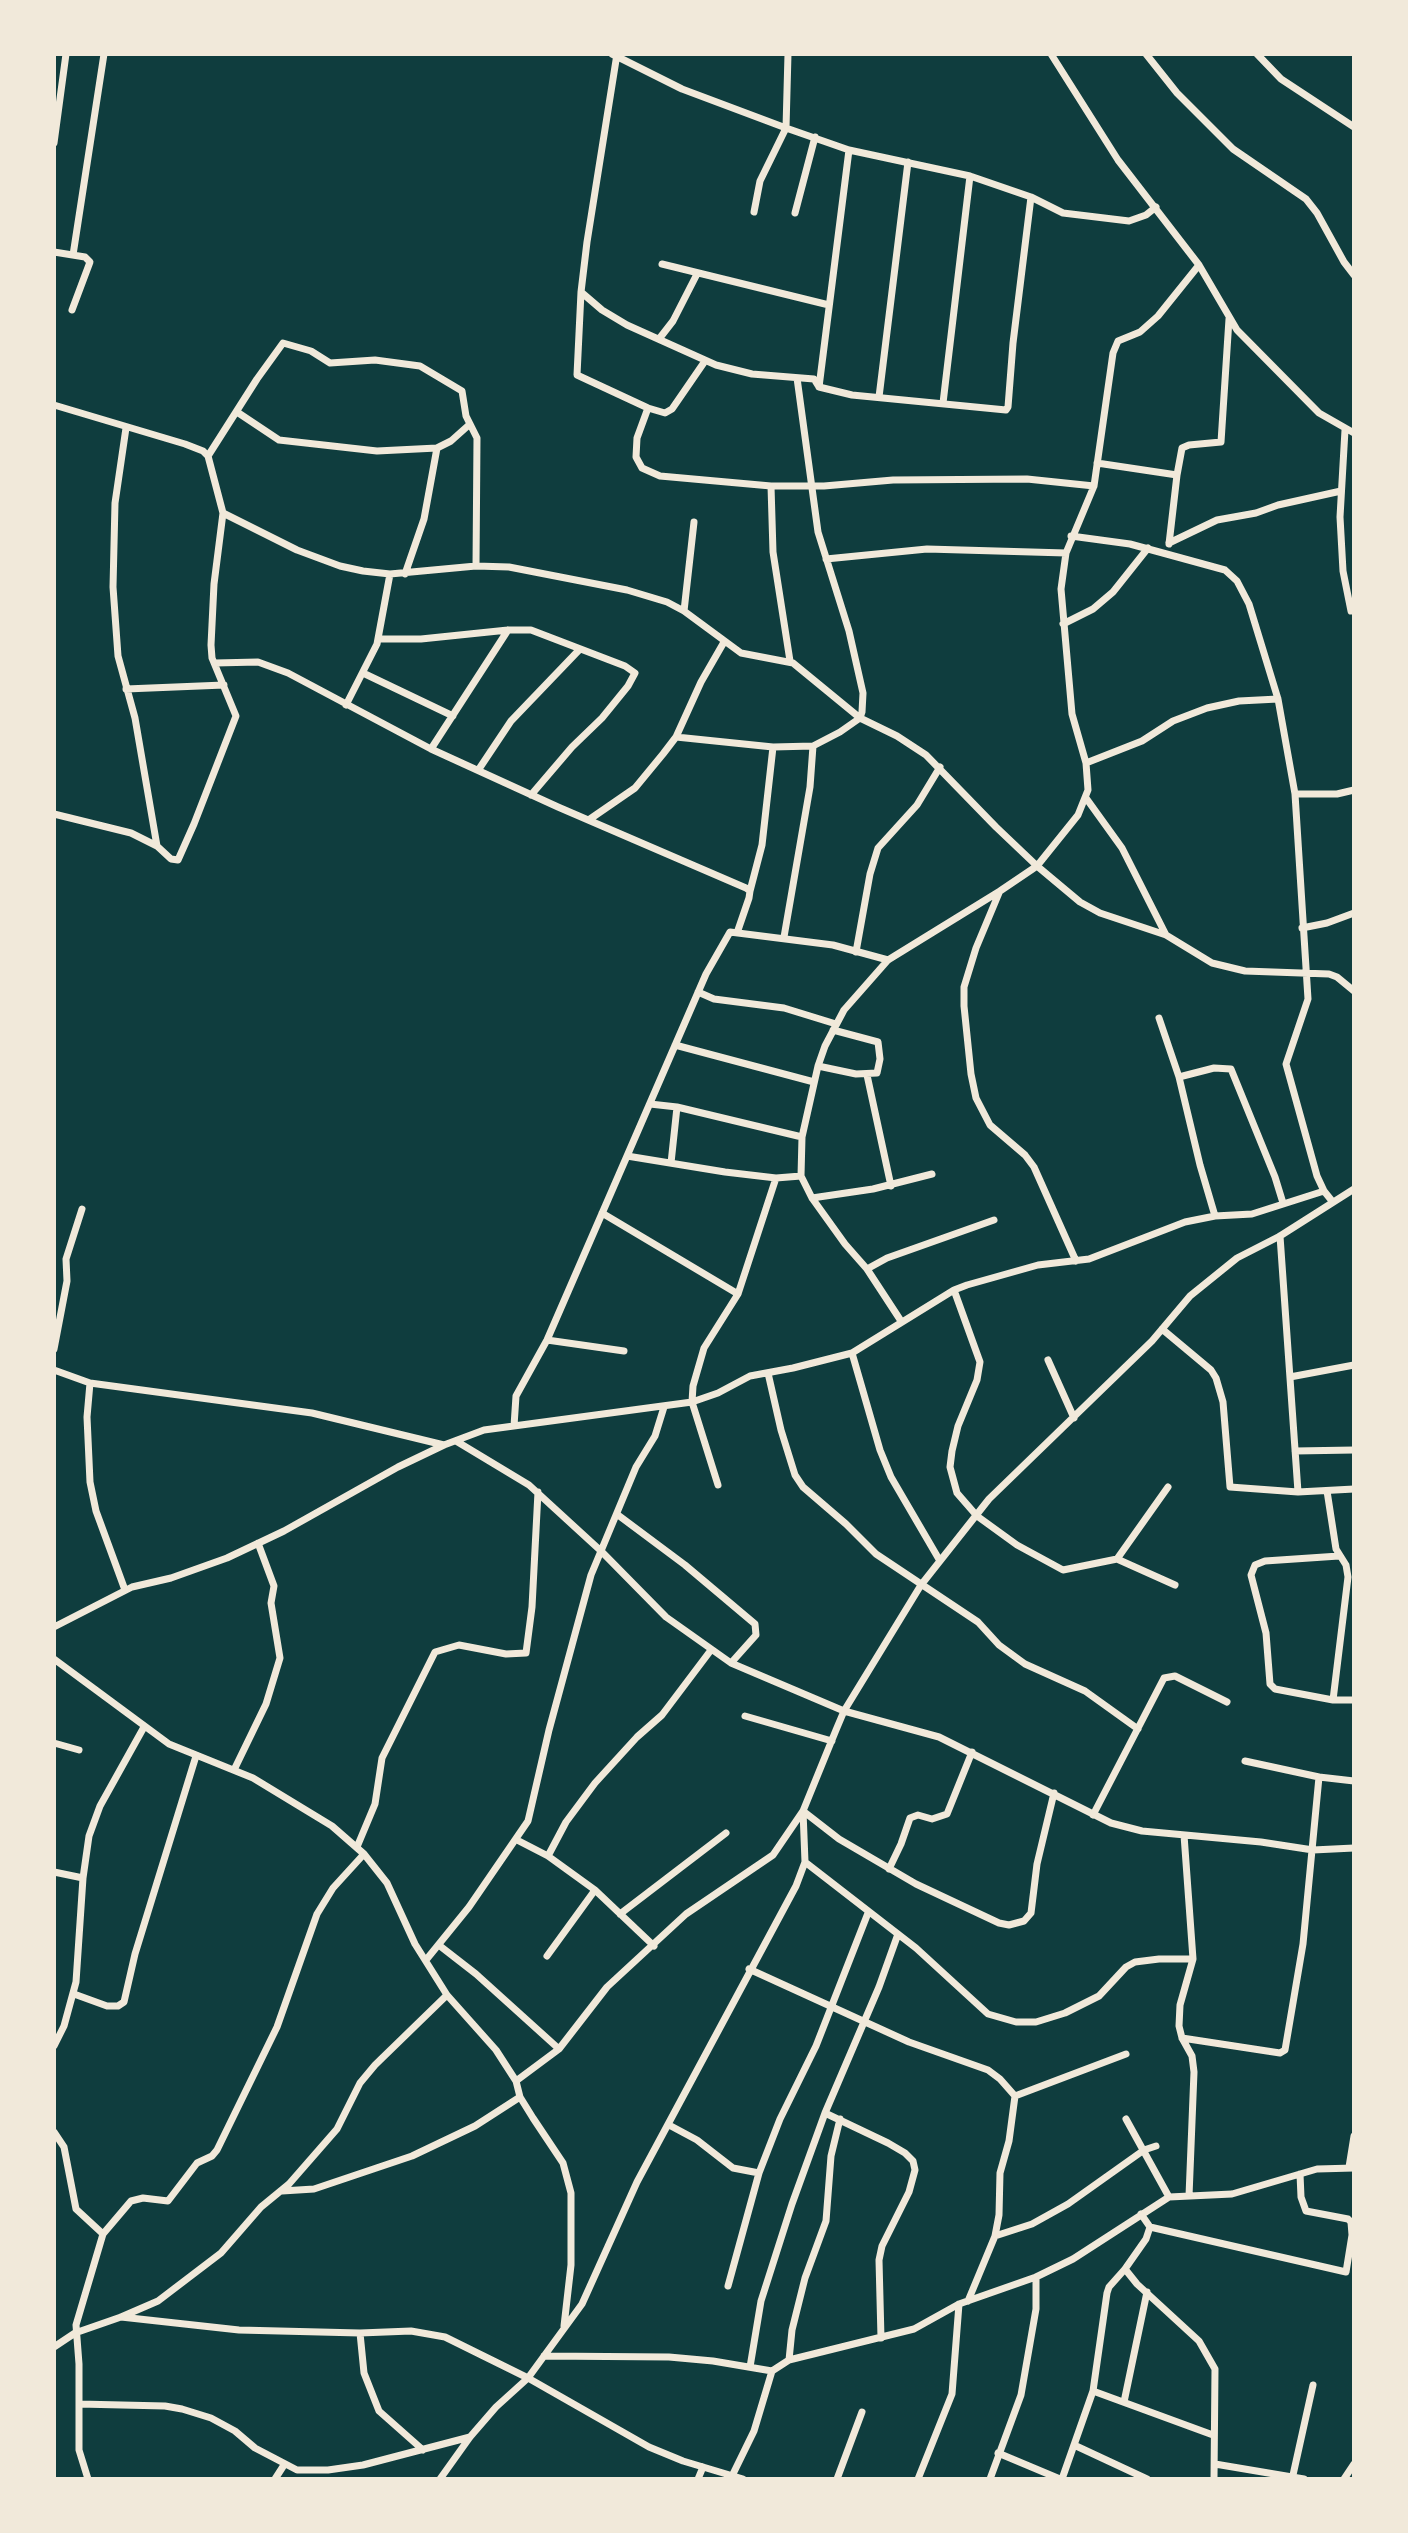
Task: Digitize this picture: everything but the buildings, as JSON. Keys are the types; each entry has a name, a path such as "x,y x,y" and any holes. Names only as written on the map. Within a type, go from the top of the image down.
{"street":[{"path":"54,143 66,54"},
{"path":"73,255 104,54"},
{"path":"754,212 760,181 786,128 788,54"},
{"path":"1051,54 1118,160 1199,265 1237,330 1319,413 1354,433"},
{"path":"1146,54 1177,93 1233,149 1306,199 1354,275"},
{"path":"1257,54 1281,79 1354,127"},
{"path":"705,361 671,411 661,413 577,375 581,292 615,55 682,89 786,128 849,150 970,176 1031,197 1063,213 1112,220 1140,218 1156,207"},
{"path":"795,213 815,137"},
{"path":"819,387 849,150"},
{"path":"879,397 908,162"},
{"path":"943,403 970,176"},
{"path":"581,292 611,316 705,361 752,374 814,379 819,387 852,395 1001,410 1008,407 1031,197"},
{"path":"54,252 87,258 90,263 72,310"},
{"path":"662,264 829,305"},
{"path":"901,1321 867,1269 812,1198 801,1176 802,1137 818,1066 834,1027 854,996 888,960 1037,866 1078,815 1086,798 1086,763 1072,714 1063,624 1061,589 1066,553 1094,486 1111,364 1118,341 1140,332 1158,316 1199,265"},
{"path":"659,339 673,321 697,274"},
{"path":"1168,555 1182,448 1221,442 1229,317"},
{"path":"208,456 276,349 285,343 311,351 330,363 375,360 423,367 462,391 470,424 477,438 476,566"},
{"path":"676,737 773,747 813,746 860,718 864,700 859,671 818,532 797,378"},
{"path":"54,405 185,444 208,456 223,513 211,645 236,716 178,860 171,859 157,846 117,829 54,814"},
{"path":"648,408 635,452 642,468 651,474 771,486 893,480 1027,479 1094,486"},
{"path":"237,412 281,441 377,451 437,448 451,441 470,424"},
{"path":"126,428 115,503 113,587 118,656 135,718 157,846"},
{"path":"1345,430 1341,491 1342,558 1351,611"},
{"path":"405,574 425,514 437,448"},
{"path":"1097,463 1177,475"},
{"path":"771,486 772,543 790,661"},
{"path":"1169,543 1217,520 1249,515 1341,491"},
{"path":"223,513 340,566 390,574 476,566 509,567 617,587 667,602 745,655 790,661 801,667 860,718 897,736 940,767 996,827 1080,902 1100,913 1166,935 1212,963 1233,969 1333,975 1354,991"},
{"path":"684,611 694,522"},
{"path":"1071,536 1148,548 1225,570 1237,581 1249,604 1278,699 1295,794 1308,999 1286,1064 1317,1176 1332,1201"},
{"path":"1063,624 1102,602 1148,548"},
{"path":"826,559 927,549 1066,553"},
{"path":"346,705 378,639 390,574"},
{"path":"378,639 421,639 508,630 538,632 634,671 636,675 602,718 531,795"},
{"path":"431,749 508,630"},
{"path":"590,819 635,788 676,737 701,682 724,642"},
{"path":"479,769 511,721 580,649"},
{"path":"215,663 239,661 263,664 317,686 346,705 431,749 750,891"},
{"path":"363,673 453,716"},
{"path":"126,689 224,685"},
{"path":"1086,763 1142,741 1173,721 1207,708 1239,701 1278,699"},
{"path":"784,937 810,787 813,746"},
{"path":"737,933 762,845 773,747"},
{"path":"856,952 870,874 878,848 917,805 940,767"},
{"path":"1295,794 1337,794 1354,790"},
{"path":"1086,798 1122,848 1166,935"},
{"path":"1000,891 976,948 964,987 971,1074 976,1098 990,1125 1025,1155 1034,1167 1076,1261"},
{"path":"1302,928 1354,913"},
{"path":"514,1426 516,1396 547,1340 698,992 730,932 784,937 888,960"},
{"path":"698,992 714,999 784,1008 879,1043 877,1073 867,1075 818,1066"},
{"path":"1159,1018 1179,1077 1215,1216"},
{"path":"675,1045 814,1082"},
{"path":"1179,1077 1214,1068 1231,1069 1283,1203"},
{"path":"867,1075 891,1186"},
{"path":"650,1104 677,1107 802,1137"},
{"path":"671,1163 677,1107"},
{"path":"627,1156 776,1178 801,1176"},
{"path":"812,1198 891,1186 932,1174"},
{"path":"718,1485 692,1402 695,1375 704,1348 738,1294 776,1178"},
{"path":"516,2081 559,2049 607,1987 704,1900 773,1855 803,1811 844,1711 921,1585 989,1499 1074,1418 1210,1278 1237,1258 1280,1236 1354,1189"},
{"path":"54,1627 125,1590 202,1568 258,1543 398,1467 484,1430 692,1402 718,1393 745,1378 852,1353 954,1290 1038,1265 1099,1256 1185,1222 1215,1216 1252,1214 1324,1191"},
{"path":"54,1349 67,1281 67,1253 82,1209"},
{"path":"602,1213 738,1294"},
{"path":"867,1269 887,1258 994,1220"},
{"path":"1280,1236 1298,1492"},
{"path":"954,1290 980,1362 973,1390 958,1426 950,1467 957,1493 977,1516 1017,1545 1063,1570 1117,1559 1175,1585"},
{"path":"1162,1329 1211,1370 1216,1378 1223,1402 1230,1487 1298,1492 1354,1489"},
{"path":"547,1340 624,1351"},
{"path":"852,1353 891,1477 940,1561"},
{"path":"1048,1360 1074,1418"},
{"path":"1290,1377 1354,1365"},
{"path":"54,1370 90,1383 312,1413 444,1445"},
{"path":"768,1373 781,1430 798,1481 876,1554 978,1622 999,1645 1025,1664 1085,1691 1138,1729"},
{"path":"90,1383 87,1417 90,1482 96,1511 125,1590"},
{"path":"426,1960 440,1946 528,1821 577,1620 601,1551 636,1467 655,1436 664,1407"},
{"path":"456,1441 538,1492 601,1551 643,1596 731,1663 844,1711 939,1737 1093,1815 1142,1831 1313,1850 1354,1848"},
{"path":"1295,1451 1354,1450"},
{"path":"1117,1559 1168,1487"},
{"path":"1327,1491 1339,1556 1346,1565 1348,1577 1333,1700"},
{"path":"357,1847 375,1804 382,1758 435,1652 459,1645 506,1654 526,1653 532,1607 538,1492"},
{"path":"618,1515 685,1565 755,1624 756,1635 731,1663"},
{"path":"234,1770 266,1704 280,1658 271,1603 274,1586 258,1543"},
{"path":"1339,1556 1265,1561 1255,1565 1251,1575 1266,1633 1270,1684 1286,1693 1354,1700"},
{"path":"548,1856 566,1822 595,1783 662,1715 711,1650"},
{"path":"54,1659 169,1744 264,1784 332,1826 364,1854 394,1894 415,1944 447,1995 496,2050 516,2081 520,2097 563,2163 571,2193 571,2265 563,2328"},
{"path":"1093,1815 1164,1678 1169,1675 1227,1702"},
{"path":"745,1716 832,1741"},
{"path":"54,2046 74,1994 79,1964 85,1854 94,1821 144,1727"},
{"path":"54,1743 79,1750"},
{"path":"889,1869 910,1818 918,1815 932,1819 947,1814 972,1752"},
{"path":"74,1994 107,2006 118,2006 124,2002 135,1954 196,1756"},
{"path":"1245,1761 1276,1770 1354,1781"},
{"path":"1182,2038 1280,2053 1285,2050 1303,1944 1319,1777"},
{"path":"803,1811 839,1839 889,1869 999,1923 1009,1925 1024,1921 1031,1913 1037,1864 1054,1793"},
{"path":"440,2479 496,2407 528,2378 582,2304 630,2197 796,1886 805,1862 803,1811"},
{"path":"620,1914 726,1833"},
{"path":"1184,1835 1193,1959 1180,2005 1180,2032 1192,2056 1194,2072 1189,2196"},
{"path":"517,1840 548,1856 595,1890 654,1946"},
{"path":"88,2479 79,2450 79,2364 75,2333 103,2234 131,2201 143,2198 168,2201 197,2163 217,2150 277,2027 317,1914 333,1888 364,1854"},
{"path":"805,1862 898,1934 988,2014 1016,2022 1036,2022 1065,2013 1099,1996 1126,1967 1135,1962 1193,1959"},
{"path":"54,1872 83,1878"},
{"path":"547,1956 595,1890"},
{"path":"728,2286 759,2173 780,2119 832,2008 868,1913"},
{"path":"750,2367 761,2301 825,2113 894,1952 898,1934"},
{"path":"440,1946 559,2049"},
{"path":"749,1969 909,2042 988,2070 1015,2096 1009,2141 1000,2173 995,2236 968,2301"},
{"path":"54,2347 75,2333 158,2301 221,2253 337,2129 360,2083 375,2065 447,1995"},
{"path":"1015,2096 1126,2054"},
{"path":"282,2191 314,2189 412,2156 475,2126 520,2097"},
{"path":"825,2113 905,2153 913,2161 915,2170 909,2192 882,2246 879,2260 881,2338"},
{"path":"789,2360 792,2330 805,2278 826,2221 831,2156 840,2119"},
{"path":"1126,2119 1169,2197"},
{"path":"669,2125 697,2140 733,2168 759,2173"},
{"path":"54,2132 64,2147 76,2209 103,2234"},
{"path":"733,2474 758,2423 772,2371 789,2360 914,2329 959,2304 1036,2277 1073,2259 1169,2197 1232,2194 1317,2169 1352,2168 1354,2136"},
{"path":"995,2236 1032,2224 1068,2204 1144,2150 1156,2146"},
{"path":"1141,2214 1150,2227 1346,2272 1351,2222 1306,2211 1301,2197 1300,2174"},
{"path":"998,2453 1061,2479 1093,2391 1109,2287 1141,2249 1150,2227"},
{"path":"1125,2269 1199,2341 1215,2369 1214,2479"},
{"path":"990,2479 1021,2395 1031,2349 1036,2277"},
{"path":"1124,2402 1147,2292"},
{"path":"918,2479 952,2394 959,2304"},
{"path":"121,2317 239,2330 411,2331 445,2337 528,2378 649,2447 743,2479"},
{"path":"360,2333 364,2373 379,2411 423,2450"},
{"path":"544,2356 669,2357 772,2371"},
{"path":"1293,2475 1313,2385"},
{"path":"1093,2391 1213,2435"},
{"path":"79,2404 182,2409 211,2418 235,2431 255,2448 297,2470 363,2465 470,2437"},
{"path":"837,2479 862,2412"},
{"path":"1074,2445 1147,2479"},
{"path":"1215,2464 1304,2479"},
{"path":"1344,2479 1354,2464"},
{"path":"275,2479 284,2465"},
{"path":"698,2479 703,2467"},
{"path":"297,2470 298,2479"}]}
